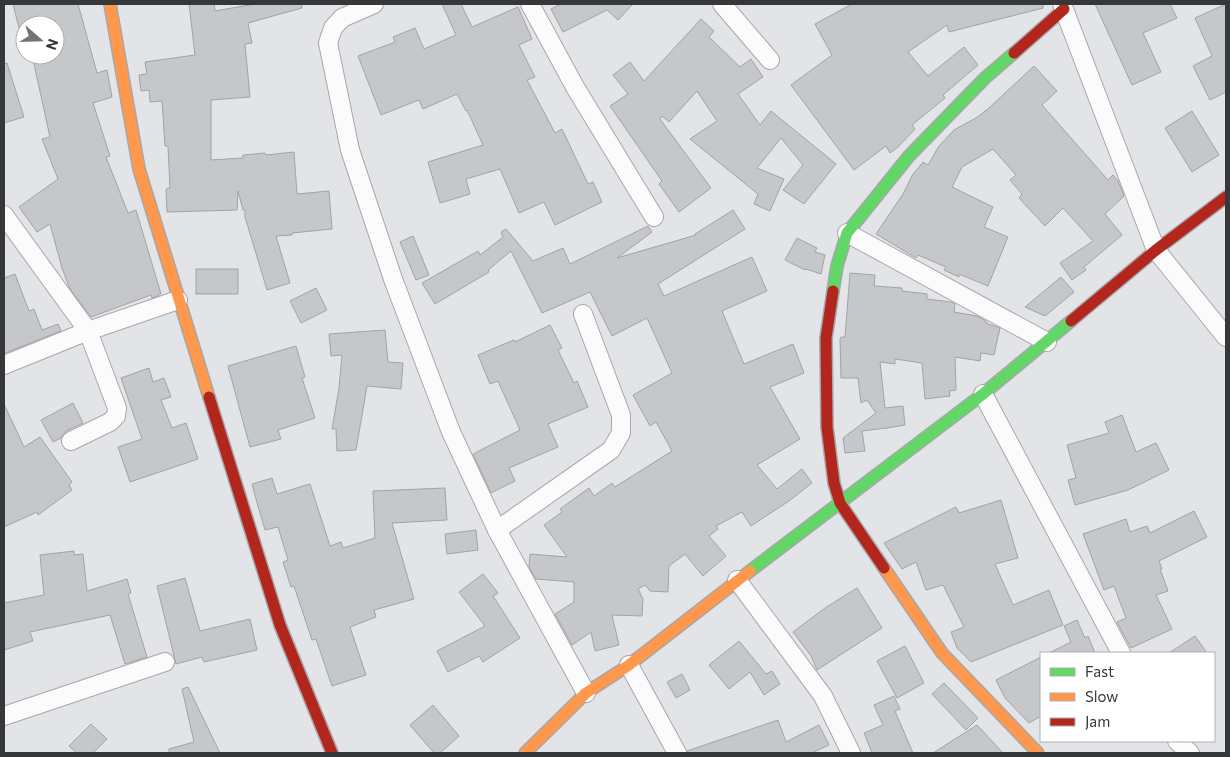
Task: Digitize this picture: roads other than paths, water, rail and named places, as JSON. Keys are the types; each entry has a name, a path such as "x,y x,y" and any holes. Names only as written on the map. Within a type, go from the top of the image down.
{"street":[{"path":"110,4 139,169 280,625 332,753"},
{"path":"374,4 342,18 332,28 328,43 350,150 393,279 451,432 497,530 586,693"},
{"path":"530,4 575,86 654,217"},
{"path":"722,4 770,60"},
{"path":"1038,753 942,653 840,503 834,483 827,427 826,338 837,266 847,233 909,156 985,78 1063,6 1156,250 1226,338"},
{"path":"525,753 586,693 629,665 737,580 983,394 1156,250 1226,197"},
{"path":"4,215 88,331 117,408 116,416 110,422 71,441"},
{"path":"847,233 1047,342"},
{"path":"4,365 88,331 178,300"},
{"path":"497,530 611,450 621,434 621,415 583,314"},
{"path":"983,394 1120,652"},
{"path":"737,580 823,696 851,753"},
{"path":"4,716 165,662"},
{"path":"629,665 677,753"},
{"path":"1178,742 1190,753"}]}
